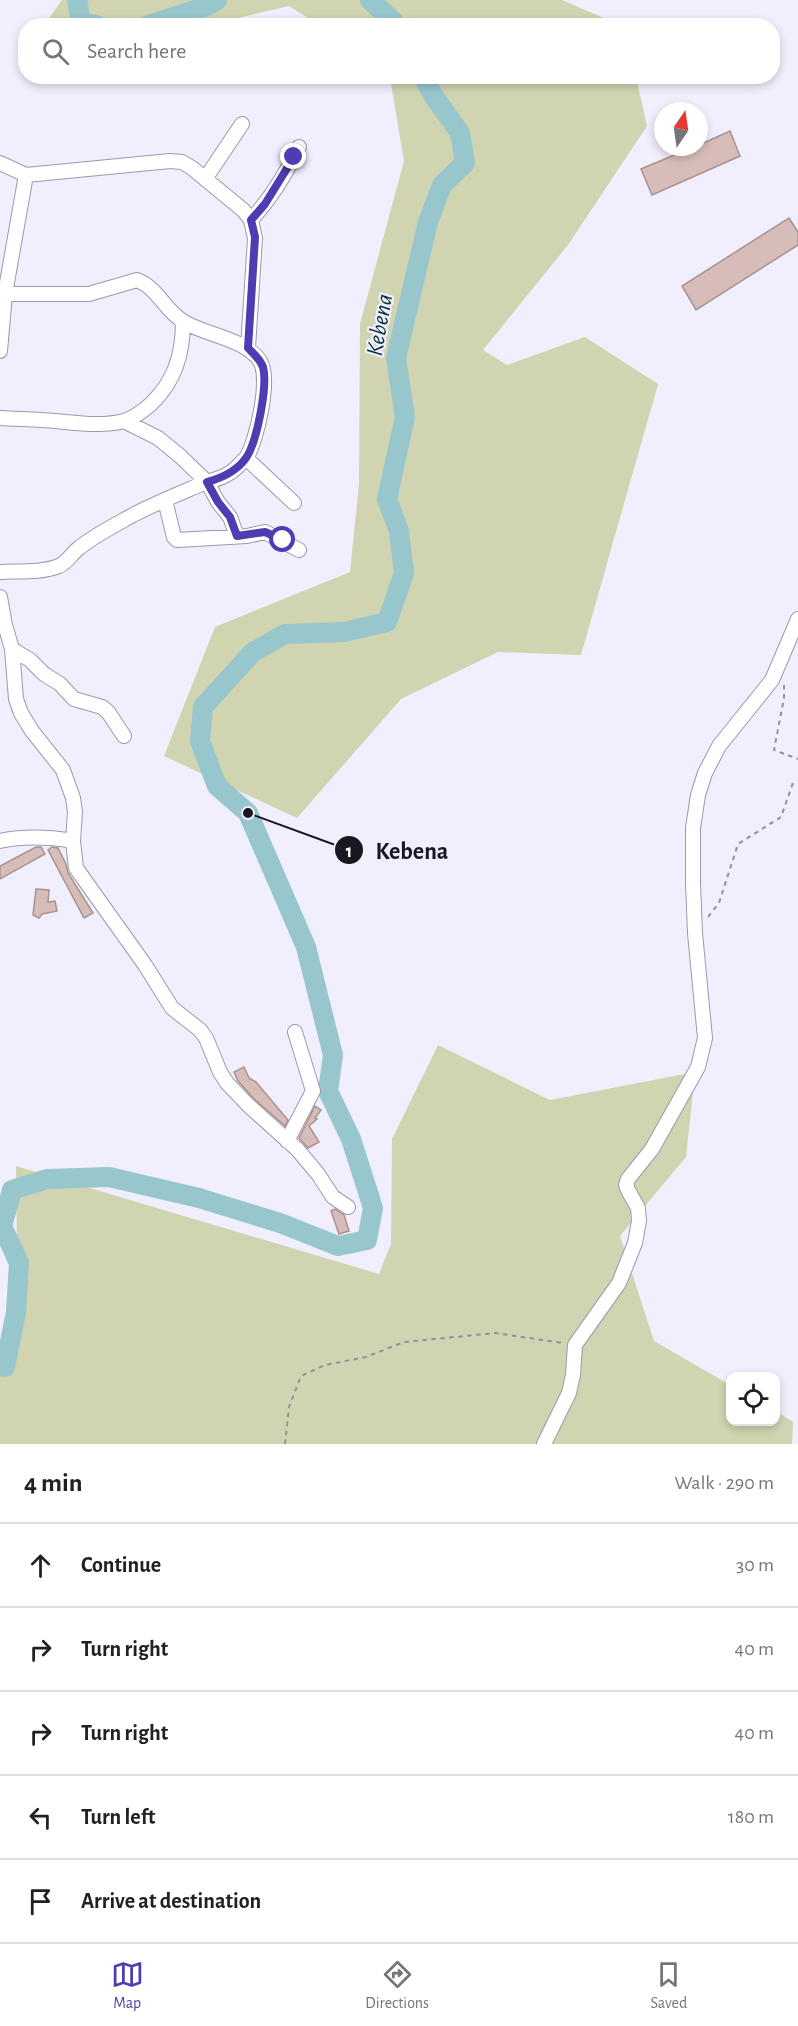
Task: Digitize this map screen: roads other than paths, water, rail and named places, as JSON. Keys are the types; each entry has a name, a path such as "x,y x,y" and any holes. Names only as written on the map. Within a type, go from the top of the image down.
{"street":[{"path":"205,179 242,124"},
{"path":"251,220 279,184 299,147"},
{"path":"0,163 26,175 170,161 182,162 205,179 243,210 251,220 255,237 248,348"},
{"path":"0,351 2,294 14,247 26,175"},
{"path":"0,244 14,247"},
{"path":"0,573 59,566 69,560 81,546 135,514 207,482 224,477 246,458 252,445 260,415 264,382 262,366 248,348 183,321 154,290 137,280 89,294 2,294"},
{"path":"0,418 92,424 124,421 143,411 163,392 173,376 181,346 183,321"},
{"path":"124,421 158,438 207,482 230,517 237,536"},
{"path":"246,458 294,503"},
{"path":"165,500 174,537 177,540 265,532 299,550"},
{"path":"0,597 12,649 16,699 21,713 32,731 63,770 73,798 75,812 73,841 76,868 139,955 172,1008 200,1030 206,1038 227,1083 311,1165 333,1197 348,1207"},
{"path":"544,1444 569,1393 573,1376 575,1345 620,1283 634,1243 639,1221 638,1208 628,1192 626,1185 628,1179 652,1149 698,1067 705,1038 695,933 693,828 698,795 705,773 719,746 772,680 798,620"},
{"path":"12,649 60,684 74,699 102,707 124,736"},
{"path":"0,841 16,838 45,838 73,841"},
{"path":"287,1141 313,1091 295,1032"}],"waterway":[{"name":"Kebena","path":"77,0 80,18"},
{"name":"Kebena","path":"170,18 207,6 217,0"},
{"name":"Kebena","path":"370,0 390,18"},
{"name":"Kebena","path":"0,1366 5,1367 16,1312 19,1263 2,1226 12,1190 47,1179 109,1177 199,1198 280,1223 338,1246 367,1240 373,1208 351,1139 328,1091 333,1055 306,947 248,813 217,786 200,741 203,707 253,652 285,634 344,632 387,622 404,573 399,531 387,499 405,417 396,358 428,222 442,185 465,163 460,133 427,84"}],"place":[{"name":"Kebena","path":"248,813"}]}
